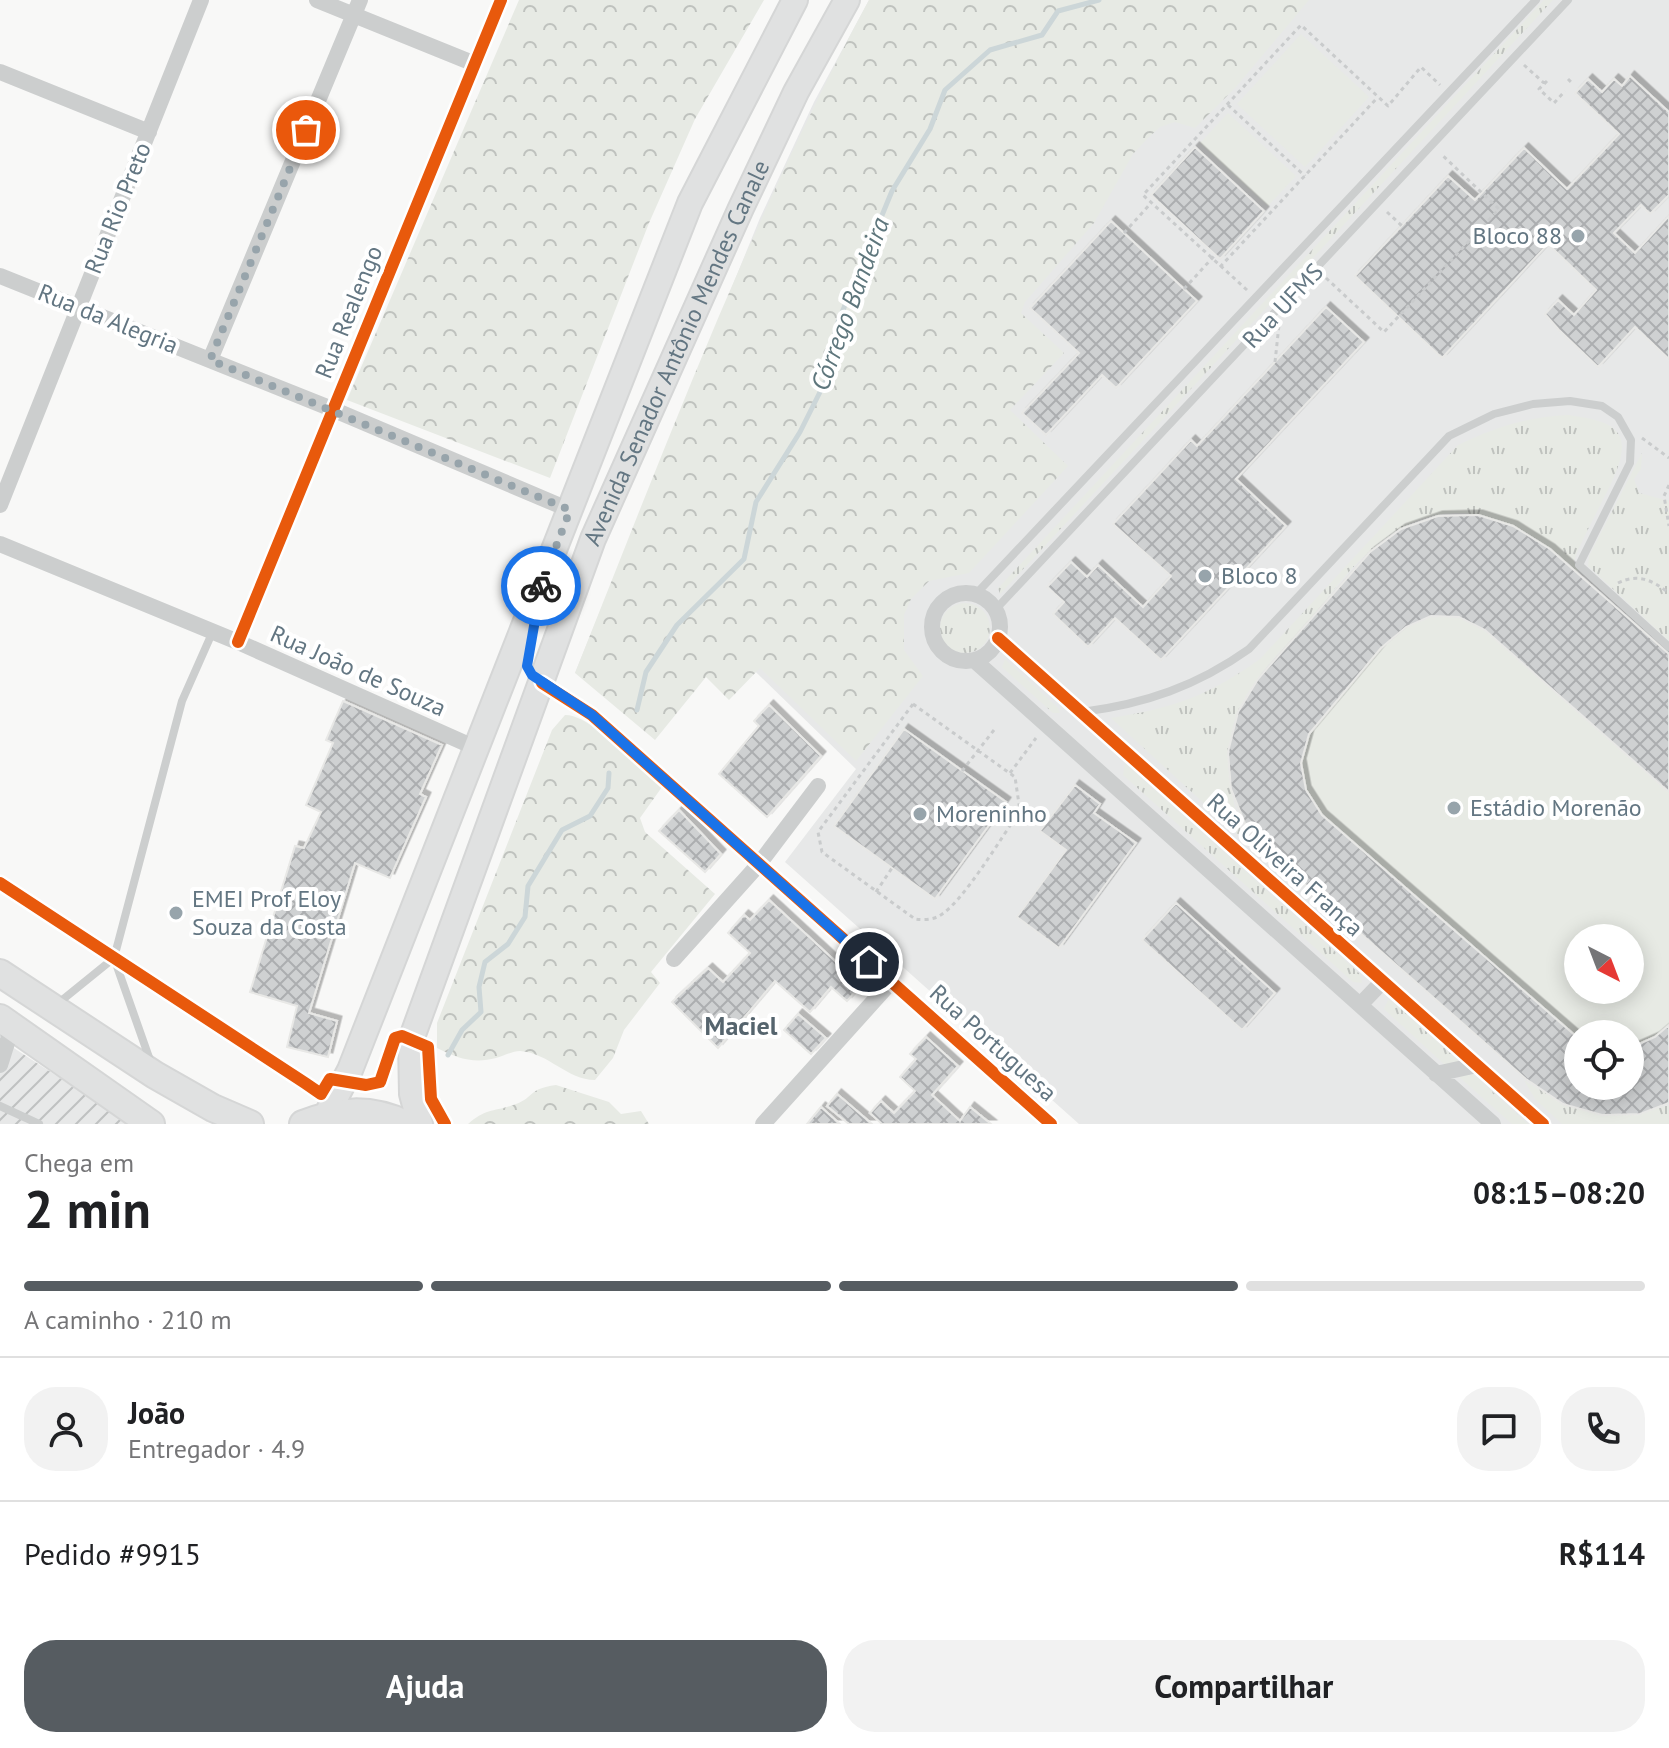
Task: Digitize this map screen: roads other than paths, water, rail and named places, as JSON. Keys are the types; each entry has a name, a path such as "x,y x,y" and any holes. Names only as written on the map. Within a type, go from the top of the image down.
{"main road":[{"name":"Avenida Senador Antônio Mendes Canale","path":"315,1119 350,1070 690,203 755,71 795,0"},
{"name":"Avenida Senador Antônio Mendes Canale","path":"420,1124 412,1094 411,1040 593,539 741,208 796,92 847,0"},
{"path":"570,510 592,522 593,539"},
{"path":"536,597 527,666 542,683"},
{"path":"5,974 155,1075 223,1114 250,1124"},
{"path":"6,1023 151,1124"},
{"path":"315,1119 352,1111 378,1114 405,1124"}],"street":[{"name":"Rua Rio Preto","path":"0,505 201,0"},
{"path":"317,0 356,7 475,64"},
{"name":"Rua Realengo","path":"238,642 501,0"},
{"path":"210,360 356,7"},
{"path":"0,72 149,132"},
{"name":"Rua da Alegria","path":"0,276 332,409 570,510"},
{"name":"Rua João de Souza","path":"0,544 213,631 476,748"},
{"path":"958,594 975,595 995,610 999,620 998,638 991,649 974,660 953,659 937,646 932,625 940,605 948,598 958,594"},
{"name":"Rua Oliveira França","path":"998,638 1543,1124"},
{"path":"974,660 1037,713 1493,1124"},
{"name":"Rua Portuguesa","path":"542,683 592,715 1051,1124"},
{"path":"1062,736 1081,712"},
{"path":"674,959 759,864 818,786"},
{"path":"1360,1005 1383,981"},
{"path":"763,1124 891,982"},
{"path":"0,1065 6,1023"},
{"path":"1436,1074 1477,1065"}],"lane":[{"name":"Rua UFMS","path":"975,595 1536,0"},
{"name":"Rua UFMS","path":"995,610 1568,0"},
{"path":"1081,712 1160,698 1216,673 1249,649 1449,436 1494,414 1533,404 1570,401 1602,406 1618,417 1631,440 1630,463 1579,565 1669,647"},
{"path":"155,1075 114,958 182,701 213,631"},
{"path":"52,1008 114,958"},
{"path":"0,1106 39,1124"}],"waterway":[{"name":"Córrego Bandeira","path":"637,710 646,672 677,625 744,559 756,502 800,432 826,380 836,327 892,191 930,129 945,90 990,50 1042,35 1058,11 1099,0"},
{"name":"Córrego Bandeira","path":"448,1055 462,1030 481,1012 479,987 485,962 508,944 525,917 528,886 562,830 590,816 608,788 609,773"}],"place":[{"name":"Bloco 88","path":"1578,236"},
{"name":"Bloco 8","path":"1205,576"},
{"name":"Estádio Morenão","path":"1454,808"},
{"name":"Moreninho","path":"920,814"},
{"name":"EMEI Prof Eloy Souza da Costa","path":"176,913"}],"district":[{"name":"Maciel","path":"741,1026"}]}
